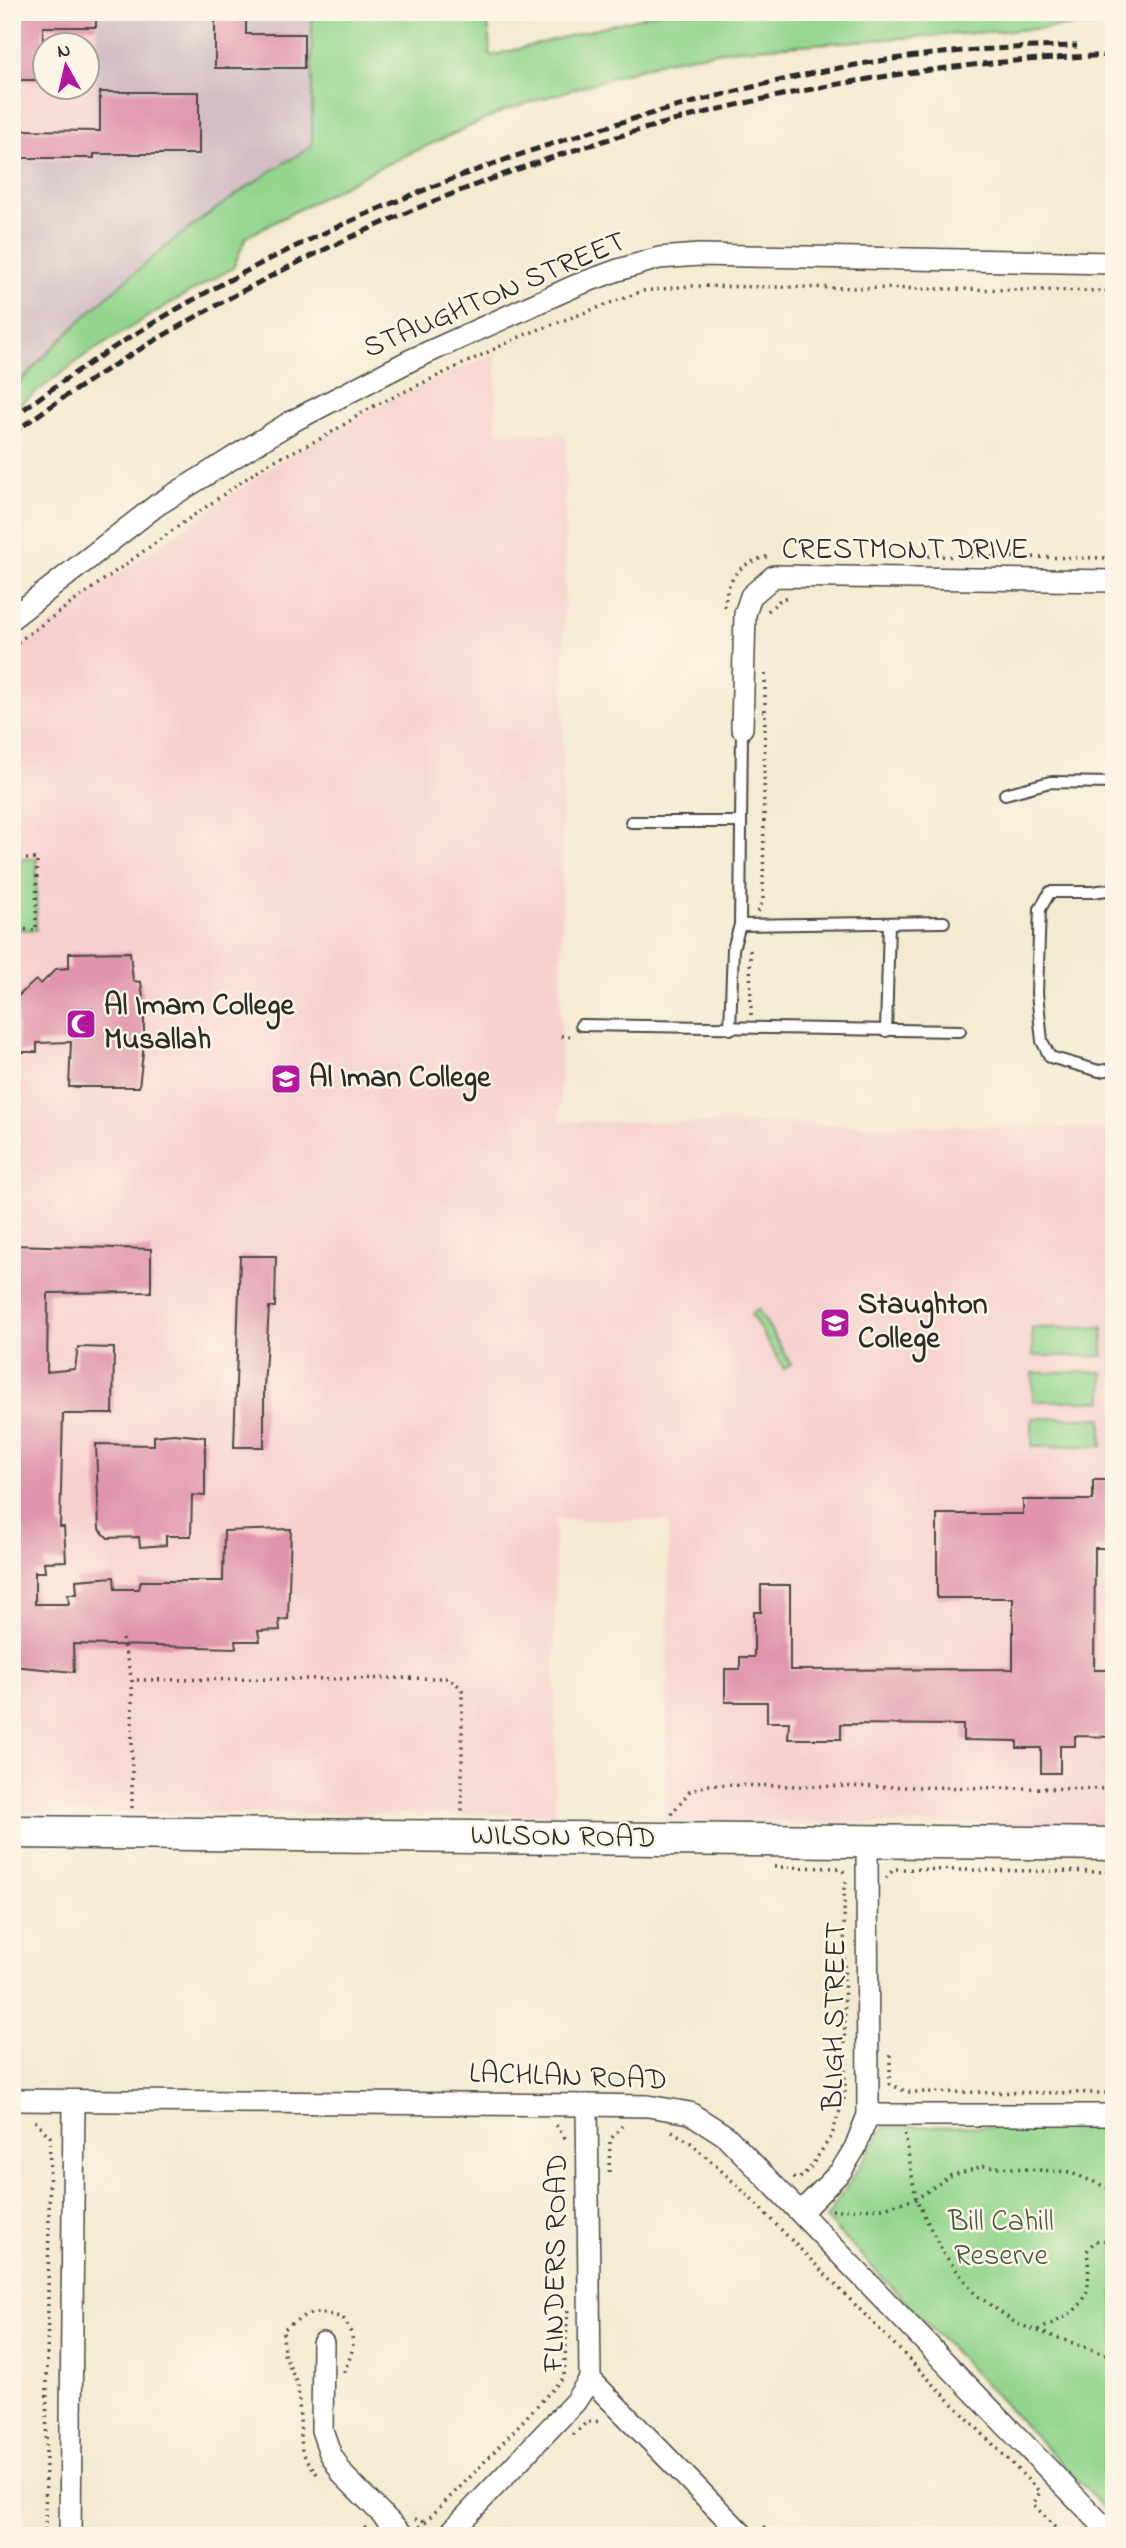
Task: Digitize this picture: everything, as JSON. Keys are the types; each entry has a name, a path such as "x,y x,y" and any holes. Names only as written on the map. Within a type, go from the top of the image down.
{"street":[{"name":"STAUGHTON STREET","path":"12,618 157,505 291,422 411,360 577,285 618,270 659,258 699,255 1114,262"},
{"name":"CRESTMONT DRIVE","path":"742,728 745,614 751,596 774,576 1114,581"},
{"name":"WILSON ROAD","path":"12,1832 1114,1844"},
{"name":"BLIGH STREET","path":"801,2213 841,2171 855,2148 868,2115 867,1841"},
{"name":"LACHLAN ROAD","path":"12,2100 648,2106 690,2113 726,2136 1113,2536"},
{"path":"70,2536 74,2101"},
{"name":"FLINDERS ROAD","path":"447,2536 575,2402 590,2379 587,2105"},
{"path":"868,2115 1114,2115"},
{"path":"323,2343 322,2430 330,2452 343,2475 411,2532"},
{"path":"590,2379 753,2531"}],"lane":[{"path":"730,1029 733,949 740,925 742,728"},
{"path":"1005,794 1050,782 1114,783"},
{"path":"631,822 741,822"},
{"path":"1114,889 1049,892 1040,909 1037,993 1042,1041 1050,1057 1099,1071 1114,1069"},
{"path":"740,925 944,922"},
{"path":"886,1031 889,923"},
{"path":"581,1025 960,1031"}],"path":[{"path":"12,646 267,464 324,437 372,407 524,335 643,291 702,286 1114,291"},
{"path":"765,614 782,598 796,598"},
{"path":"765,669 765,711"},
{"path":"12,859 37,859 36,930 12,929"},
{"path":"122,1639 132,1680 132,1808 145,1808"},
{"path":"132,1680 447,1678 462,1690 461,1812"},
{"path":"670,1816 690,1791 707,1785 1114,1789"},
{"path":"452,1811 474,1812"},
{"path":"788,2177 800,2178 810,2168 832,2135 845,2095 844,1886 848,1876"},
{"path":"889,2043 890,2084 907,2092 1114,2093"},
{"path":"897,2087 916,2199 943,2253 975,2294 1017,2324 1114,2357"},
{"path":"25,2121 37,2121 50,2137 46,2536"},
{"path":"556,2125 568,2141 568,2154"},
{"path":"609,2180 610,2140 622,2126"},
{"path":"801,2213 883,2208 916,2199 950,2176 984,2166 1069,2172 1114,2190"},
{"path":"1036,2331 1072,2315 1085,2299 1090,2277 1087,2251 1096,2241 1114,2240"},
{"path":"411,2532 474,2473 564,2377 568,2296"},
{"path":"567,2441 587,2422 602,2421"},
{"path":"753,2531 772,2536"}],"shaded area":[{"path":"12,12 97,12 97,32 32,32 32,102 96,102 96,161 12,160"},
{"path":"97,12 312,12 312,146 190,227 139,266 65,334 12,391 12,160 96,160 96,102 102,102 102,32 97,32"},
{"name":"Al Iman College","path":"496,353 496,432 566,434 560,1121 1114,1128 1114,1826 665,1821 669,1521 555,1519 555,1815 12,1812 12,654 97,589 277,463 393,398"}],"green space":[{"path":"312,12 488,12 490,56 662,12 1114,12 1114,26 1078,26 730,50 665,61 506,110 376,169 246,237 233,268 83,357 12,410 12,391 80,321 116,289 191,227 312,146"},
{"path":"12,859 37,859 36,930 12,929"},
{"path":"758,1309 791,1364 784,1369 751,1314"},
{"path":"1103,1327 1103,1356 1033,1356 1032,1328"},
{"path":"1103,1372 1103,1401 1033,1401 1033,1373"},
{"path":"1032,1418 1102,1418 1102,1446 1032,1447"},
{"name":"Bill Cahill Reserve","path":"885,2126 1114,2127 1114,2518 826,2219"}],"building":[{"path":"19,12 96,12 96,27 43,27 43,32 32,32 32,80 18,80"},
{"path":"215,12 246,12 246,34 304,34 304,68 215,68"},
{"path":"102,92 199,92 199,154 94,154 94,158 18,158 18,130 100,131"},
{"name":"Al Imam College Musallah","path":"130,952 133,981 141,982 144,1006 144,1044 139,1087 69,1087 71,1042 37,1043 37,1052 18,1052 17,997 36,980 41,984 56,969 69,968 69,953"},
{"path":"12,1245 151,1249 151,1292 48,1293 47,1372 75,1369 78,1347 114,1348 113,1414 63,1414 60,1527 64,1527 66,1561 44,1562 45,1572 35,1572 35,1604 69,1604 68,1594 77,1594 76,1580 114,1577 115,1589 139,1589 141,1581 223,1581 224,1531 291,1529 288,1619 279,1620 280,1630 258,1631 260,1641 235,1641 236,1648 73,1644 74,1672 12,1666"},
{"path":"240,1256 276,1256 275,1307 269,1307 264,1388 264,1447 234,1447"},
{"path":"174,1434 205,1437 205,1496 192,1495 191,1536 166,1536 166,1545 140,1547 139,1537 108,1538 99,1529 96,1444 154,1445 154,1436"},
{"path":"1093,1480 1114,1480 1114,1548 1095,1548 1094,1670 1114,1670 1114,1737 1075,1736 1075,1746 1060,1746 1060,1773 1041,1773 1041,1748 1017,1748 1017,1741 963,1740 963,1725 841,1724 841,1739 788,1739 789,1722 767,1722 767,1702 725,1702 725,1669 740,1669 740,1657 754,1657 754,1612 761,1612 761,1585 790,1585 790,1670 1013,1669 1013,1598 937,1598 937,1514 1023,1514 1023,1500 1093,1500"}],"railway":[{"path":"12,418 89,364 169,314 251,269 336,228 511,158 601,128 691,103 831,70 956,52 1077,46"},
{"path":"12,434 157,339 313,255 422,206 533,164 646,128 761,100 877,78 995,63 1114,55"}],"place":[{"name":"Al Imam College Musallah","path":"81,1024"},
{"name":"Al Iman College","path":"286,1079"},
{"name":"Staughton College","path":"835,1323"}]}
